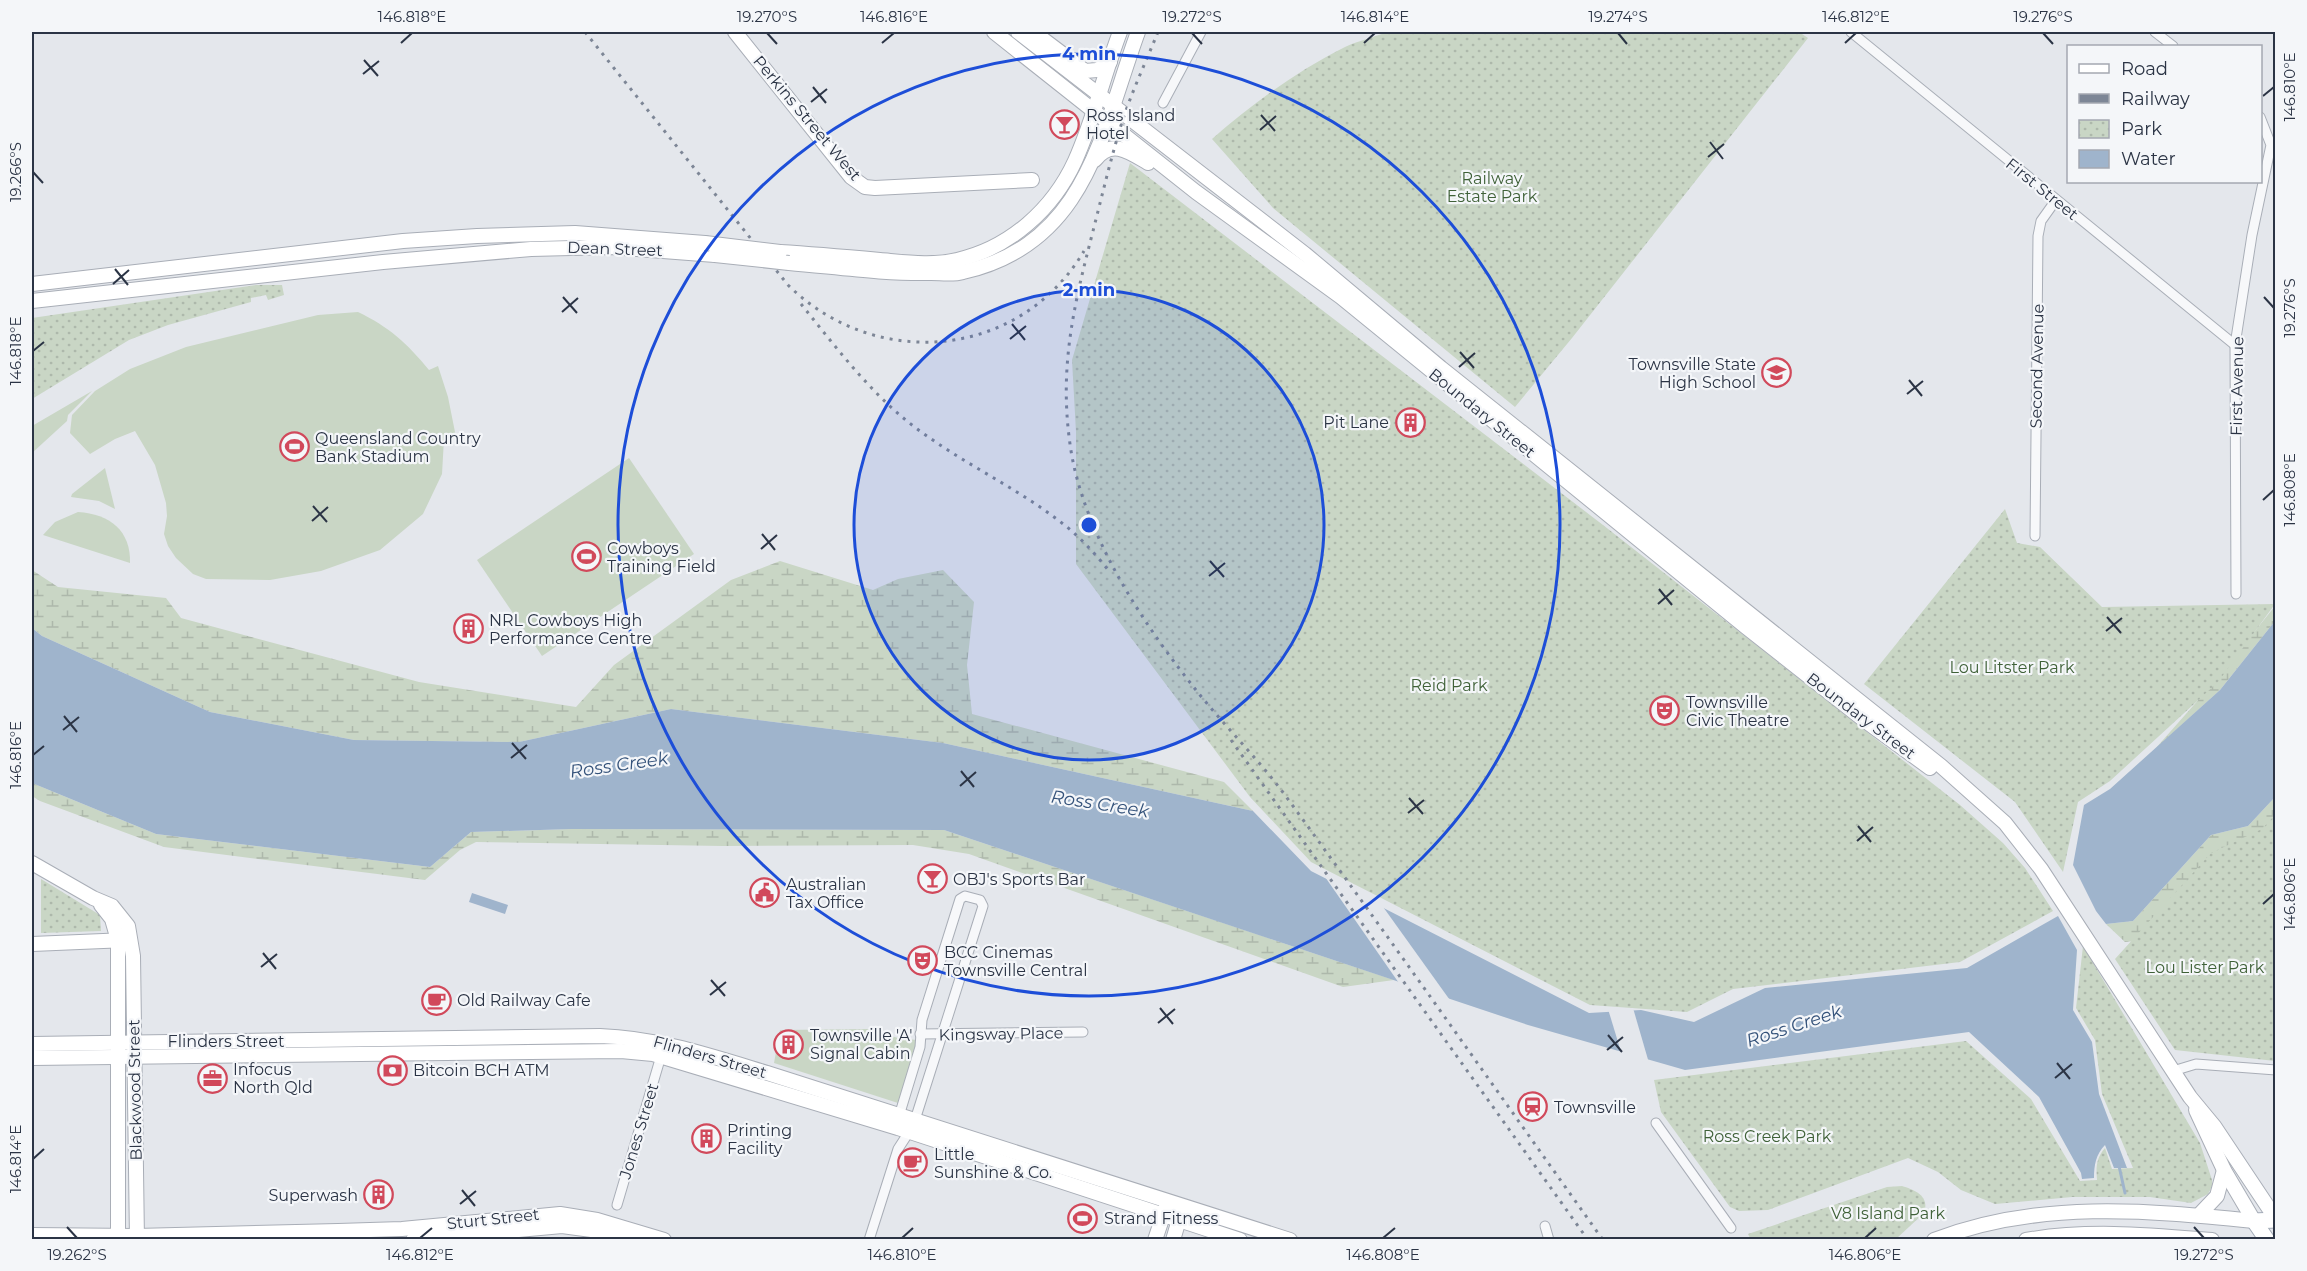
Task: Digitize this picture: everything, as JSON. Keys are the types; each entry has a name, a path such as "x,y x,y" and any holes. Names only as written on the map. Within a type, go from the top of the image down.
{"main road":[{"name":"Perkins Street West","path":"735,32 858,183 875,188 1032,180"},
{"name":"Boundary Street","path":"994,32 1206,200 1341,297 1864,720 1936,773 1970,792"},
{"name":"Boundary Street","path":"1018,32 1305,254 1441,368 1877,714 2005,823 2034,860 2190,1097 2214,1126 2276,1220"},
{"path":"1028,32 1044,40 1085,71 1097,70 1110,62"},
{"name":"Dean Street","path":"32,282 53,282 423,239 565,233 705,243 913,263 956,261 986,250 1016,234 1055,194 1074,163 1120,32"},
{"name":"Dean Street","path":"32,301 412,259 581,247 646,249 913,273 962,273 1009,256 1033,241 1067,206 1090,167 1114,106 1138,32"},
{"path":"1090,167 1104,150 1112,148 1124,150 1133,153 1206,200"},
{"path":"412,259 413,245 423,239"},
{"path":"373,264 384,258 393,244 412,259"},
{"path":"32,310 55,307 98,294"},
{"path":"32,863 116,909 128,926 125,940 32,944"},
{"name":"Blackwood Street","path":"125,940 134,1042 137,1238"},
{"name":"Blackwood Street","path":"118,1237 117,1042 125,940"},
{"path":"600,1036 653,1046 661,1056"},
{"name":"Flinders Street","path":"32,1044 600,1036 665,1043 767,1073 1164,1215 1240,1239"},
{"name":"Flinders Street","path":"32,1058 621,1051 661,1056 906,1124 1290,1239"},
{"name":"Boundary Street","path":"2190,1097 2224,1170 2254,1221"},
{"path":"2199,1215 2217,1196 2224,1170"},
{"path":"1155,1239 1168,1201"},
{"path":"1173,1239 1184,1206"},
{"path":"1934,1239 1968,1228 2011,1219 2070,1211 2113,1209 2254,1221 2276,1220"},
{"name":"Sturt Street","path":"32,1235 137,1238 402,1229 560,1214 597,1220 664,1239"},
{"path":"2254,1221 2267,1239"},
{"name":"Sturt Street","path":"412,1239 541,1226 562,1226 599,1231 628,1239"},
{"path":"2026,1239 2064,1234 2115,1233 2211,1239"}],"street":[{"path":"1163,103 1201,32"},
{"name":"First Street","path":"1851,32 2235,345"},
{"path":"2155,32 2172,45"},
{"name":"First Avenue","path":"2236,594 2235,345 2252,235 2271,145 2262,122"},
{"name":"Second Avenue","path":"2035,536 2038,236 2044,214 2056,200"},
{"path":"869,1239 906,1124 943,1035 983,906 981,901 965,896 960,899 922,1020 920,1047 906,1124"},
{"name":"Kingsway Place","path":"920,1034 1083,1032"},
{"name":"Jones Street","path":"617,1205 661,1056"},
{"path":"2173,1071 2196,1065 2276,1071"},
{"path":"1656,1123 1731,1228"},
{"path":"1545,1226 1549,1239"}],"green space":[{"name":"Railway Estate Park","path":"1388,32 1799,32 1808,38 1515,407 1273,208 1212,139 1292,77 1345,47"},
{"name":"Reid Park","path":"1130,163 1603,525 1960,805 2003,843 2025,868 2053,911 1960,962 1733,989 1687,1012 1590,1005 1311,862 1250,797 1076,564 1076,432 1072,360"},
{"path":"256,285 282,285 284,295 268,300 266,295 251,298 251,302 168,325 129,340 32,399 32,318"},
{"name":"Queensland Country Bank Stadium","path":"358,312 397,336 429,370 438,366 448,397 456,437 444,439 442,474 423,514 380,550 321,571 270,580 206,579 193,574 176,558 168,546 164,534 167,516 166,503 155,465 135,431 115,439 90,454 70,433 72,415 95,391 130,369 186,347 318,315"},
{"path":"92,391 68,415 67,421 32,453 32,426"},
{"name":"Cowboys Training Field","path":"629,458 694,554 542,656 477,560"},
{"path":"105,468 115,509 99,501 71,497 72,494"},
{"name":"Lou Litster Park","path":"2005,509 2017,543 2040,547 2102,607 2275,604 2218,682 2110,781 2078,802 2063,872 2015,802 1864,684"},
{"path":"78,512 100,516 116,526 127,542 130,563 43,535 55,522"},
{"path":"780,561 873,590 898,579 943,570 974,602 967,665 972,714 1224,782 1253,811 943,743 671,709 519,742 354,740 210,712 42,636 32,628 32,570 58,587 166,598 181,618 419,682 576,707 614,665 731,580"},
{"path":"2275,606 2275,621 2220,690 2155,749 2215,681"},
{"path":"32,783 156,834 430,867 471,832 572,829 944,830 1394,980 1343,987 969,854 913,845 723,846 476,842 460,850 425,880 164,847 40,801 32,796"},
{"path":"2275,797 2275,831 2147,940 2125,942 2106,924 2133,921 2211,835 2248,826"},
{"name":"Lou Lister Park","path":"2275,815 2275,1061 2175,1050 2115,959 2211,853 2262,829"},
{"path":"41,879 100,915 101,931 41,933"},
{"name":"Ross Creek Park","path":"2083,946 2200,1143 2212,1186 2208,1194 2191,1203 2150,1197 2072,1197 1995,1204 1961,1190 1938,1172 1908,1158 1768,1210 1739,1211 1730,1207 1661,1112 1654,1080 1966,1041 2031,1099 2080,1181 2097,1180 2097,1163 2105,1148 2112,1169 2133,1168 2102,1094 2095,1040 2076,1008"},
{"path":"868,1029 898,1038 917,1040 898,1103 774,1063 780,1030"},
{"name":"V8 Island Park","path":"1902,1186 1920,1195 1925,1202 1925,1207 1924,1213 1896,1239 1751,1240 1748,1234 1887,1187"}],"water":[{"path":"2275,621 2275,797 2248,826 2211,835 2133,921 2106,924 2096,911 2073,865 2084,805 2110,789 2220,690"},
{"name":"Ross Creek","path":"32,628 42,636 210,712 354,740 519,742 671,709 943,743 1253,811 1311,871 1589,1013 1641,1010 1694,1022 1765,988 1967,968 2058,916 2077,950 2073,1010 2092,1042 2099,1094 2127,1168 2114,1168 2105,1145 2096,1160 2094,1178 2082,1179 2081,1173 2039,1097 1969,1032 1685,1070 1528,1025 944,830 572,829 471,832 430,867 156,834 32,783"},
{"path":"472,893 508,905 505,914 469,902"}],"pier":[{"path":"1323,874 1381,904 1452,1003 1401,986"},
{"path":"1633,1008 1649,1063 1622,1055 1608,1009"}],"waterway":[{"path":"2119,1166 2125,1193"}],"railway":[{"path":"585,32 788,285 823,313 862,332 903,341 945,341 985,332 1023,314 1057,287 1084,251"},
{"path":"1158,32 1128,105 1116,144 1074,310 1070,336 1066,388 1067,415 1077,478 1088,511 1118,577 1158,639 1200,695 1269,774 1290,802 1603,1240"},
{"path":"801,304 860,375 892,408 943,447 1058,520 1072,531 1109,571"},
{"path":"1231,740 1588,1240"}],"place":[{"name":"Ross Island Hotel","path":"1065,124"},
{"name":"Townsville State High School","path":"1777,373"},
{"name":"Pit Lane","path":"1410,422"},
{"name":"Queensland Country Bank Stadium","path":"294,447"},
{"name":"Cowboys Training Field","path":"586,557"},
{"name":"NRL Cowboys High Performance Centre","path":"468,629"},
{"name":"Townsville Civic Theatre","path":"1665,711"},
{"name":"OBJ's Sports Bar","path":"932,879"},
{"name":"Australian Tax Office","path":"765,893"},
{"name":"BCC Cinemas Townsville Central","path":"923,961"},
{"name":"Old Railway Cafe","path":"436,1000"},
{"name":"Townsville 'A' Signal Cabin","path":"789,1044"},
{"name":"Bitcoin BCH ATM","path":"392,1070"},
{"name":"Infocus North Qld","path":"212,1078"},
{"name":"Townsville","path":"1533,1107"},
{"name":"Printing Facility","path":"706,1139"},
{"name":"Little Sunshine & Co.","path":"913,1163"},
{"name":"Superwash","path":"379,1195"},
{"name":"Strand Fitness","path":"1083,1218"}]}
